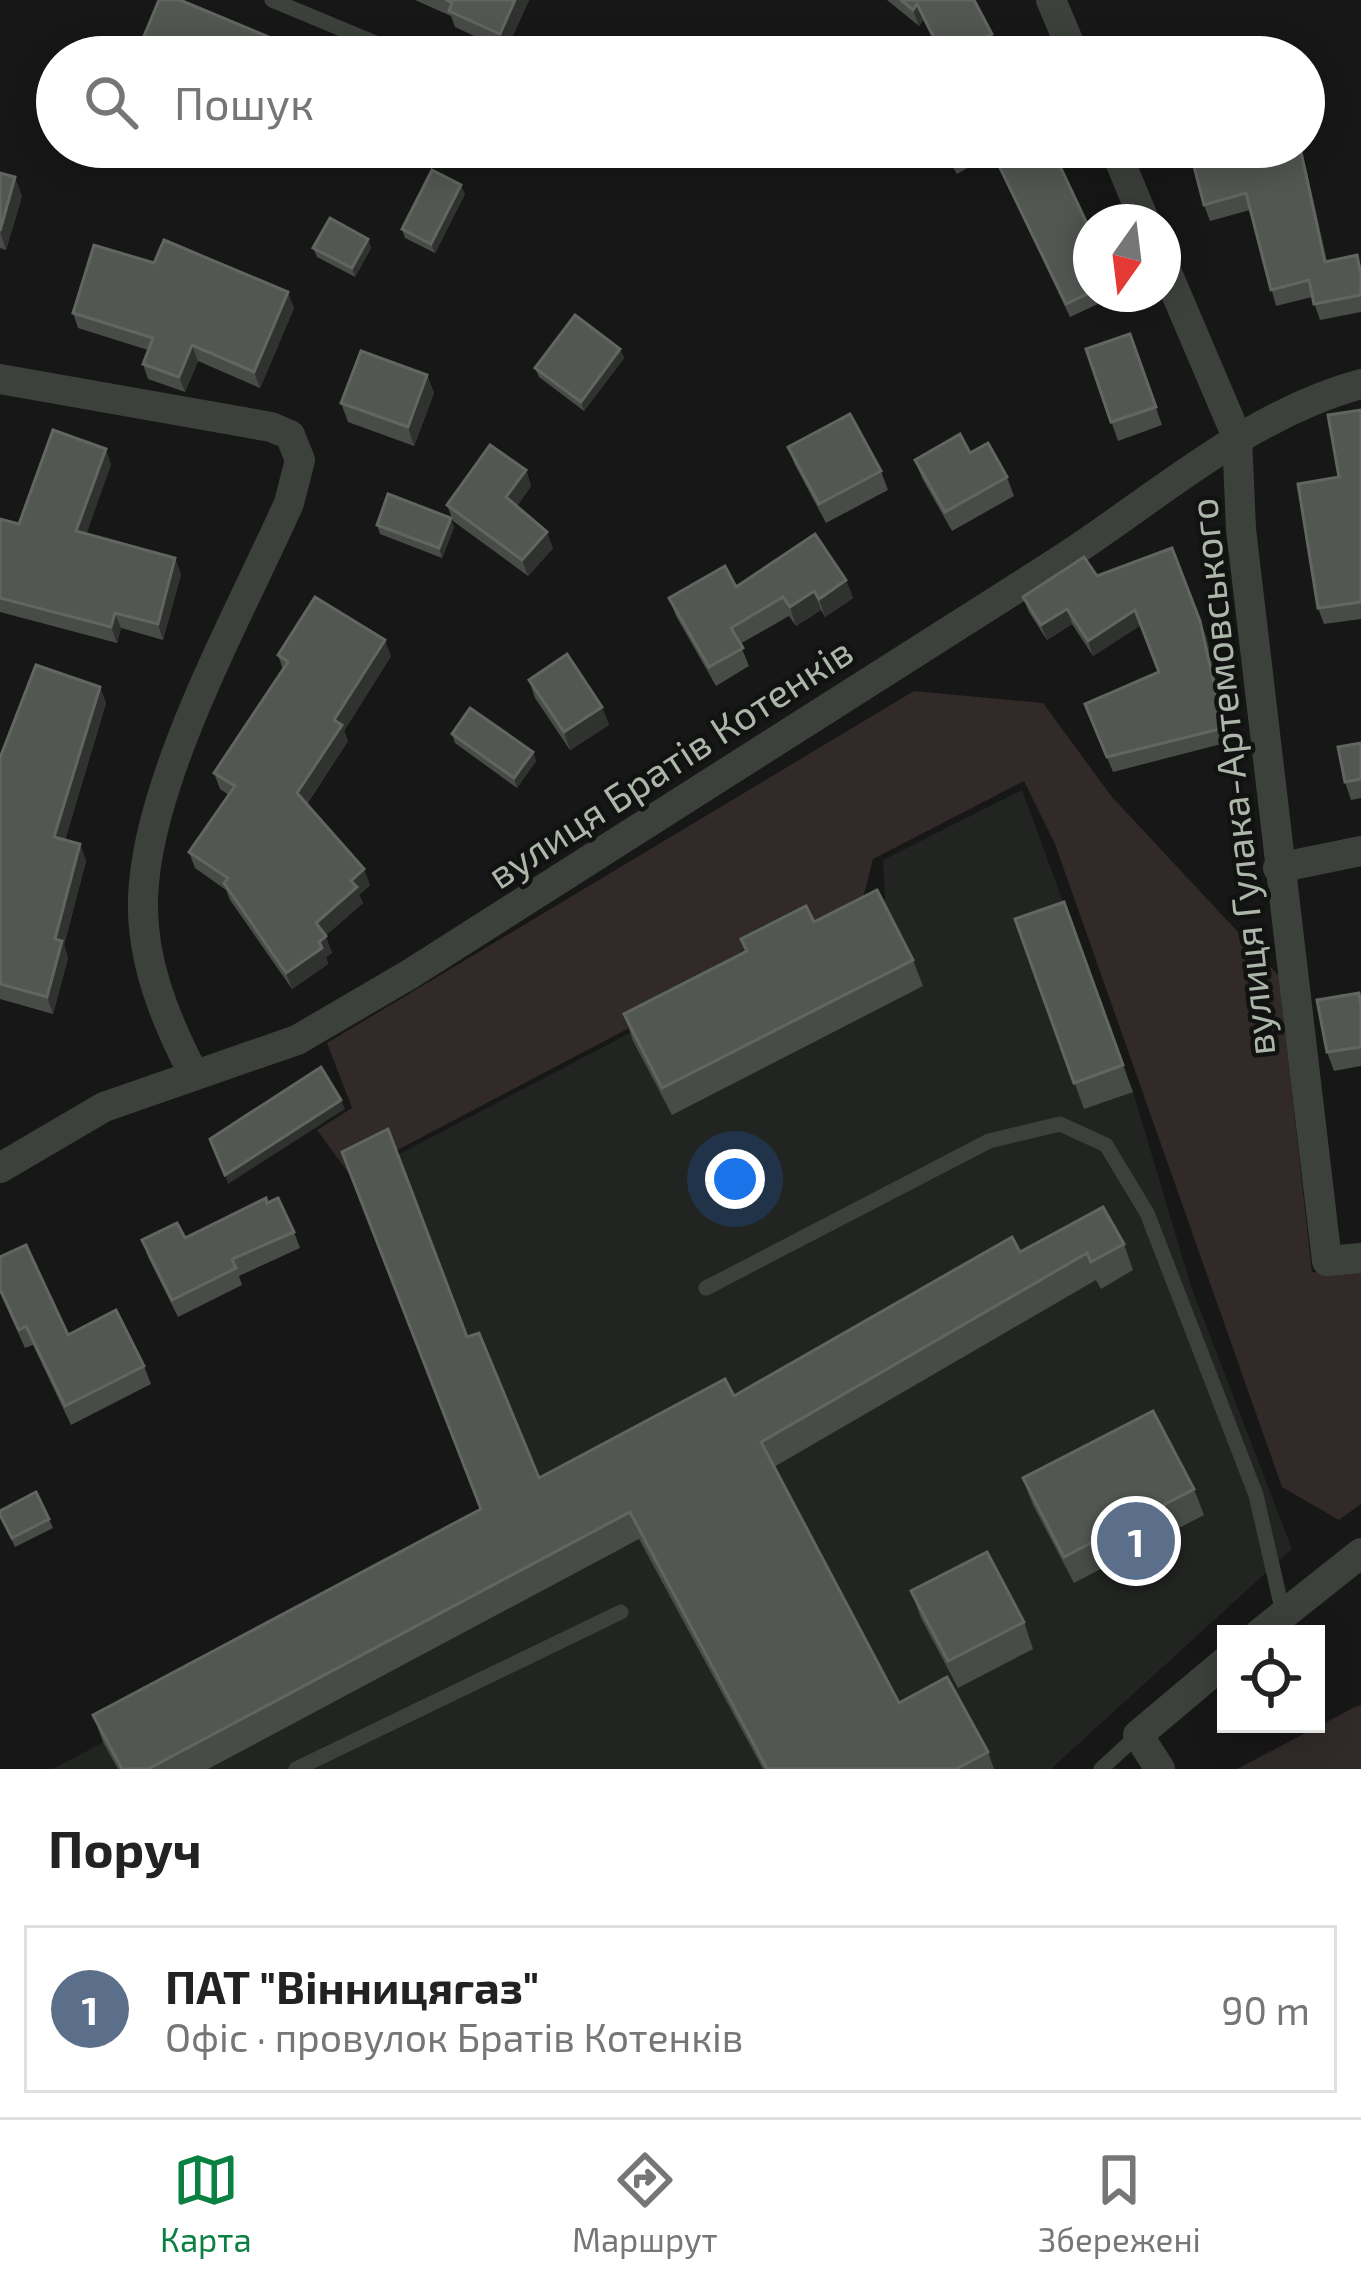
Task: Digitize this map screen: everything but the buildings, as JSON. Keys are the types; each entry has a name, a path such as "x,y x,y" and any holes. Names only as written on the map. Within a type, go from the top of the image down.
{"street":[{"path":"1051,0 1066,36"},
{"path":"1123,168 1138,204"},
{"name":"вулиця Гулака-Артемовського","path":"1181,305 1237,437 1241,529 1278,868 1327,1261 1361,1258"},
{"path":"0,379 271,428 290,435 300,460 289,502 159,797 143,898 150,963 170,1029 193,1073"},
{"name":"вулиця Братів Котенків","path":"0,1168 104,1107 297,1040 410,974 1101,534 1237,437 1329,393 1361,384"},
{"path":"1278,868 1361,851"},
{"path":"1269,1625 1361,1553"},
{"path":"1160,1769 1138,1735 1217,1669"}],"lane":[{"path":"272,0 359,36"},
{"path":"706,1288 988,1141 1060,1124 1106,1144 1147,1213 1256,1496 1283,1613"},
{"path":"296,1769 622,1612"},
{"path":"1101,1769 1138,1735"}],"shaded area":[{"path":"914,691 1043,703 1112,797 1279,976 1312,1272 1361,1273 1361,1504 1339,1520 1282,1487 1055,844 1024,781 873,859 861,906 350,1175 317,1130 352,1108 327,1043"},
{"path":"1022,790 1133,1092 1191,1286 1292,1549 1051,1769 53,1769 491,1536 352,1179 885,899 883,860"},
{"path":"1361,1705 1361,1769 1237,1769 1305,1733 1325,1733 1325,1723"}],"place":[{"name":"ПАТ \"Вінницягаз\"","path":"1136,1541"}]}
